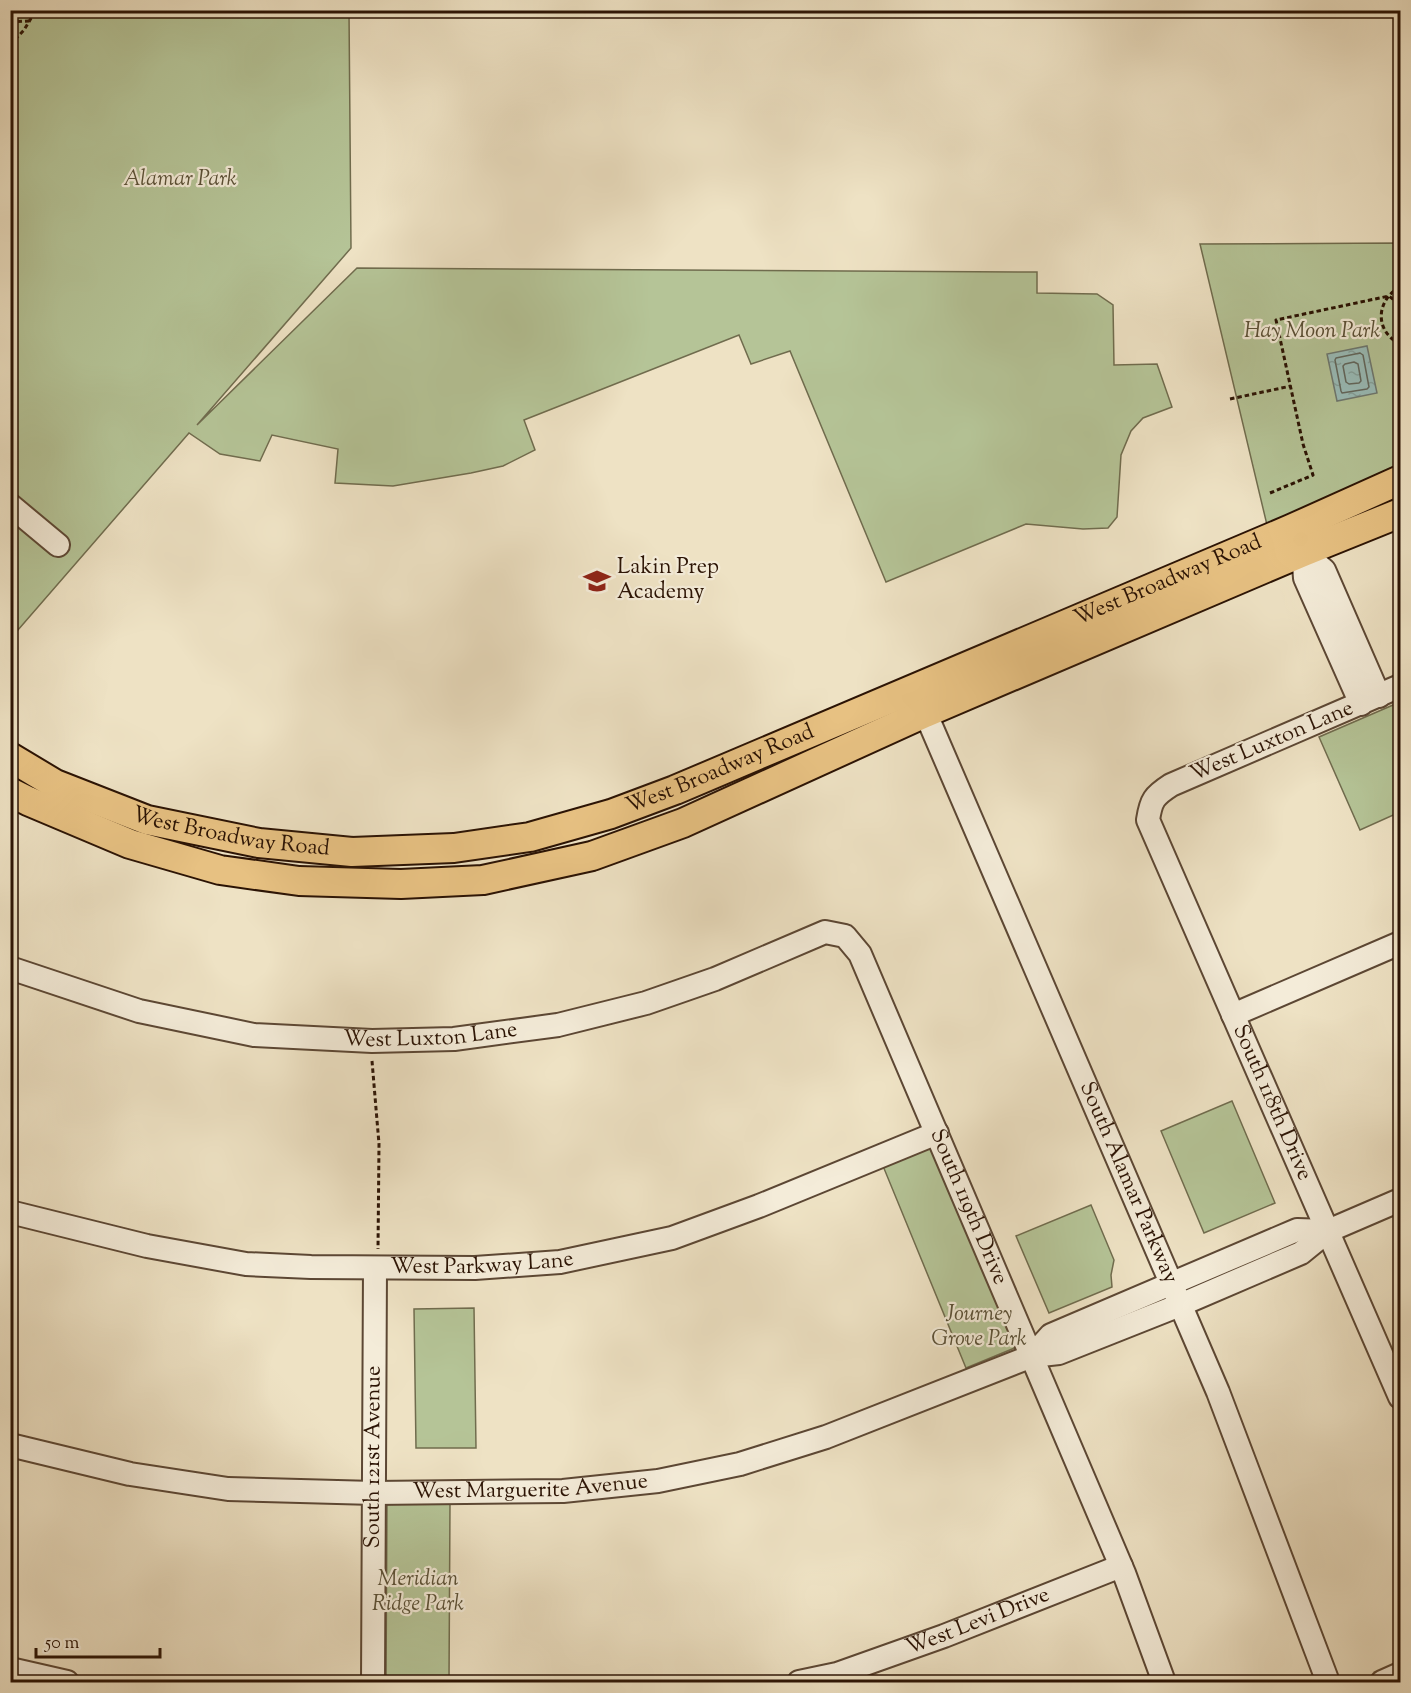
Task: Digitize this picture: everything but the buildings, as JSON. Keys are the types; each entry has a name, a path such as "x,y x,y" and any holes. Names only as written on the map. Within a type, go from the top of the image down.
{"main road":[{"name":"West Broadway Road","path":"10,757 54,783 147,820 259,843 352,852 454,848 530,837 611,814 787,744 920,701 1297,541 1401,480"},
{"name":"West Broadway Road","path":"1297,541 1401,513"},
{"name":"West Broadway Road","path":"10,792 130,844 220,870 299,881 401,884 483,880 592,856 683,823 845,749 920,701"}],"street":[{"path":"10,504 57,545"},
{"path":"1297,541 1305,578 1370,700"},
{"name":"West Luxton Lane","path":"1150,805 1155,796 1171,785 1401,686"},
{"name":"South Alamar Parkway","path":"920,701 1218,1392 1328,1683"},
{"name":"South 118th Drive","path":"1150,805 1148,820 1401,1397"},
{"name":"West Luxton Lane","path":"10,968 139,1011 254,1035 372,1041 454,1039 558,1025 656,1000 716,979 825,932 845,936"},
{"name":"South 119th Drive","path":"845,936 860,954 937,1133 1121,1566 1164,1683"},
{"path":"1233,1015 1401,943"},
{"name":"West Parkway Lane","path":"10,1212 147,1246 246,1264 475,1268 560,1262 672,1238 759,1206 937,1133"},
{"name":"West Marguerite Avenue","path":"10,1444 130,1474 228,1489 374,1493 563,1491 658,1481 740,1464 826,1437 1032,1356 1059,1353 1180,1305 1301,1253 1328,1232 1401,1200"},
{"name":"West Marguerite Avenue","path":"1032,1356 1051,1335 1297,1230 1328,1232"},
{"name":"South 121st Avenue","path":"373,1683 375,1268"},
{"name":"West Levi Drive","path":"798,1683 837,1674 933,1640 1121,1566"},
{"path":"10,1669 67,1683"},
{"path":"1382,1683 1401,1674"}],"path":[{"path":"10,45 17,40 36,10"},
{"path":"10,22 30,21"},
{"path":"1401,287 1392,292 1383,306 1382,323 1390,338 1401,344"},
{"path":"1389,296 1394,300"},
{"path":"1270,493 1313,475 1307,461 1276,320 1389,296"},
{"path":"1230,399 1290,386"},
{"path":"372,1041 374,1101 379,1144 378,1253 375,1268"}],"green space":[{"name":"Alamar Park","path":"11,11 349,11 351,248 197,425 357,268 1037,272 1037,293 1097,294 1113,305 1114,365 1157,364 1172,407 1143,418 1131,431 1121,455 1117,517 1108,528 1083,529 1026,524 886,582 790,351 751,364 739,335 524,420 535,450 503,466 471,473 393,486 335,483 338,449 272,435 260,461 220,454 189,433 11,638"},
{"name":"Hay Moon Park","path":"1400,243 1400,464 1267,525 1200,244"},
{"path":"1400,702 1400,812 1360,830 1319,737"},
{"path":"1232,1101 1275,1203 1204,1233 1161,1131"},
{"name":"Journey Grove Park","path":"930,1146 1017,1347 966,1368 883,1166"},
{"path":"1091,1205 1114,1260 1111,1275 1112,1287 1049,1313 1016,1236"},
{"path":"474,1308 476,1448 416,1448 414,1309"},
{"name":"Meridian Ridge Park","path":"387,1503 450,1503 449,1682 386,1682"}],"water":[{"path":"1367,346 1377,393 1337,401 1327,354"}],"place":[{"name":"Lakin Prep Academy","path":"597,581"}]}
